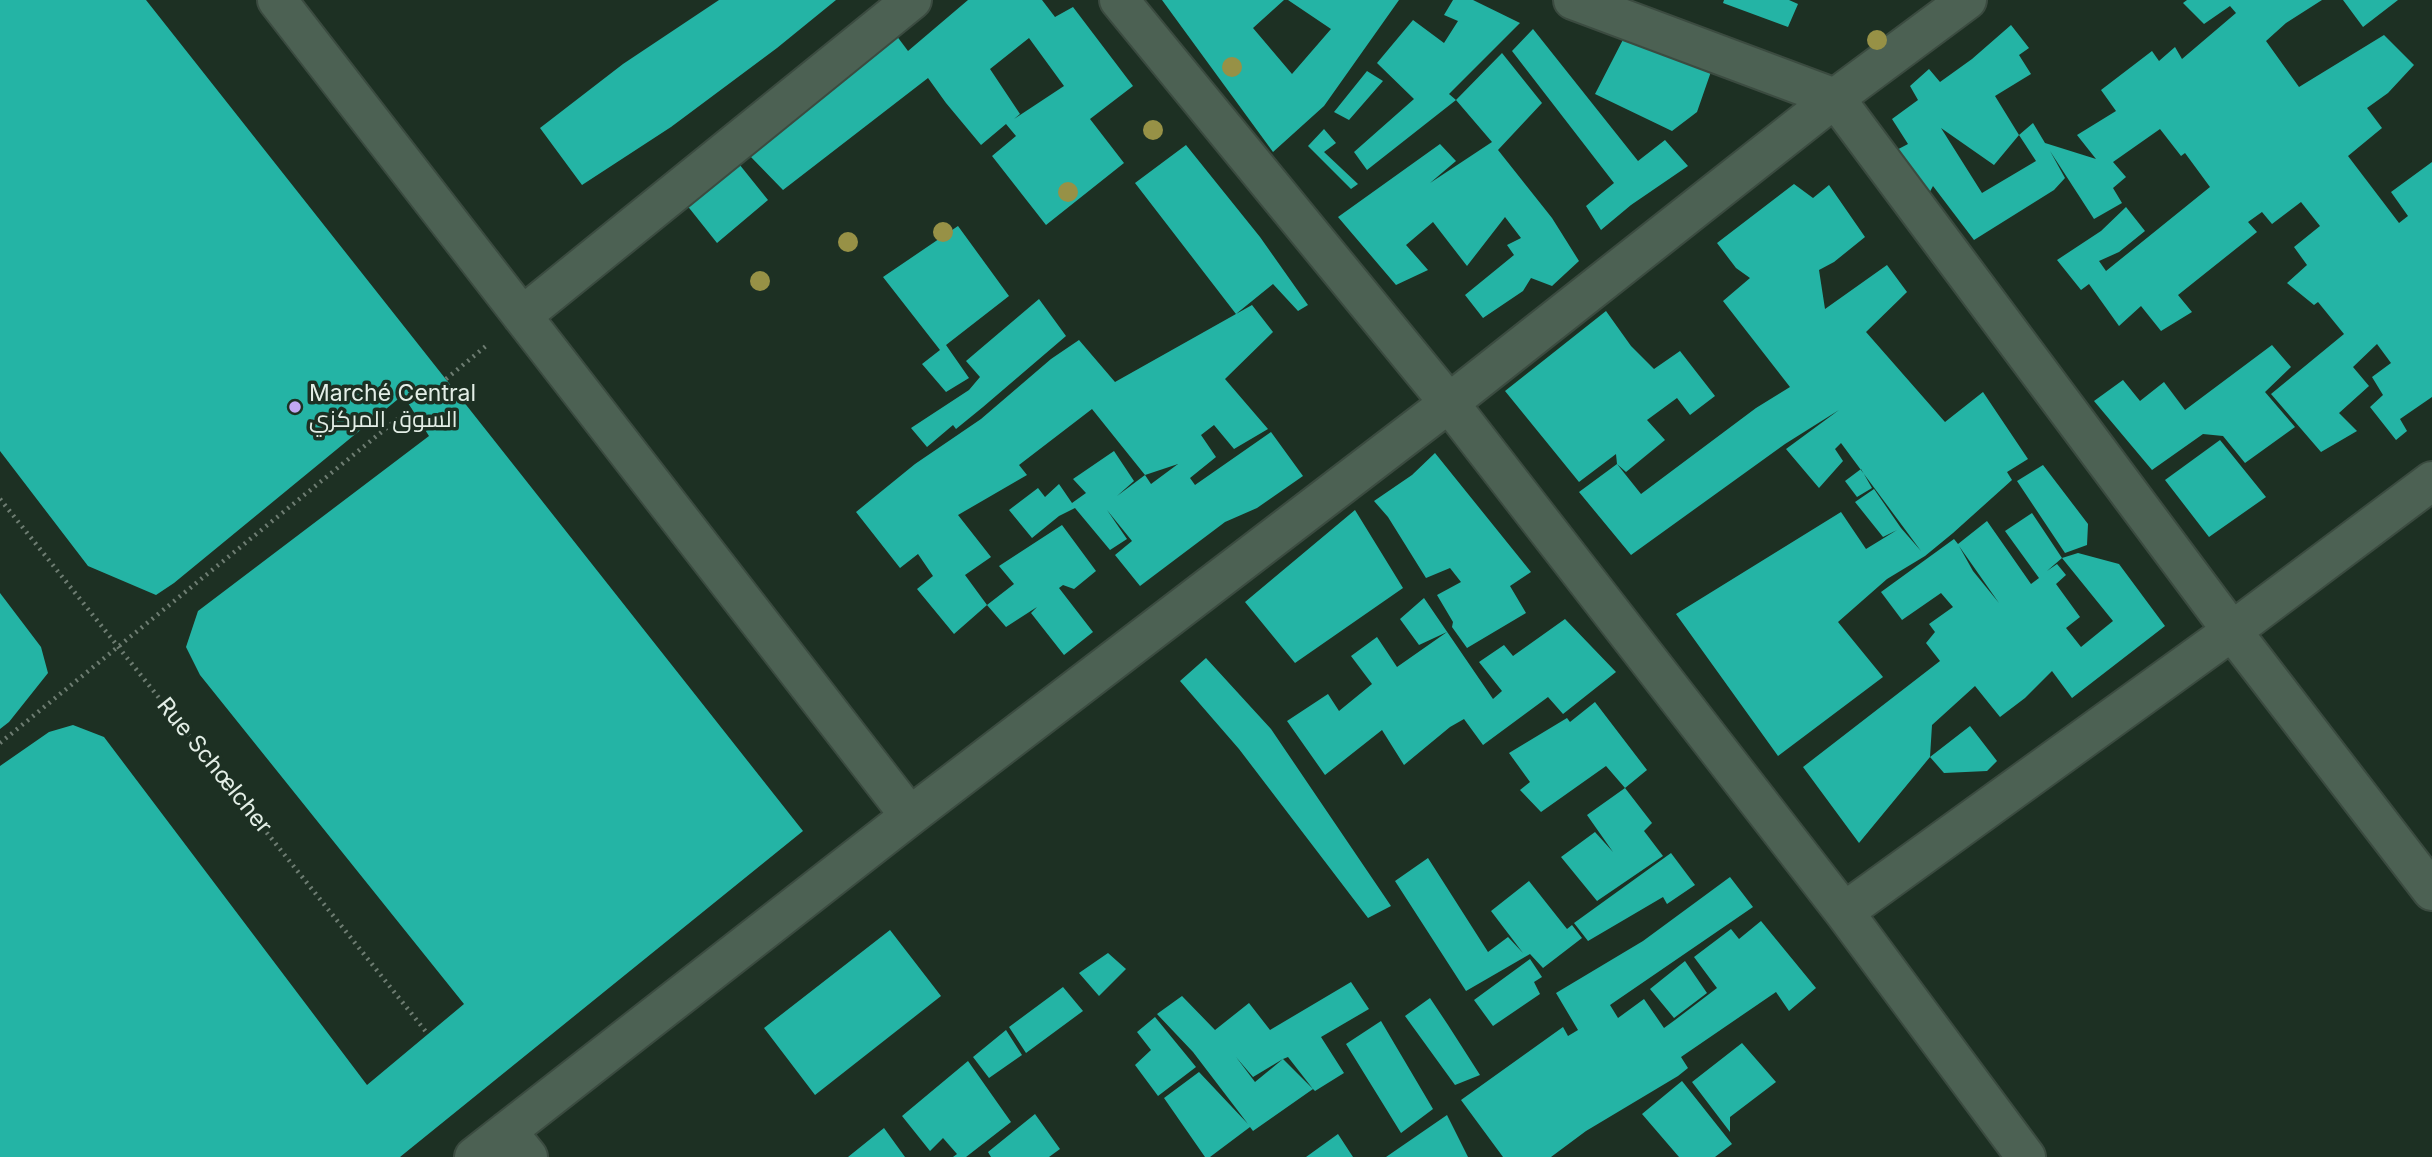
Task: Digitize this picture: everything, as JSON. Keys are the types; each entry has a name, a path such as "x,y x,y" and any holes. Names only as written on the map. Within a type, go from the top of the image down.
{"street":[{"path":"277,0 910,816"},
{"path":"522,316 912,0"},
{"path":"1119,0 1449,403 1844,912 2026,1157"},
{"path":"1573,0 1835,98 2232,631 2432,891"},
{"path":"474,1157 517,1144 910,816 1449,403 1835,98 1968,0"},
{"path":"1844,912 2232,631 2432,481"}],"path":[{"path":"0,743 411,408"},
{"name":"Rue Schœlcher","path":"0,499 428,1033"}],"building":[{"name":"Marché Central السوق المركزي","path":"0,0 146,0 803,831 400,1157 0,1157 0,766 49,732 73,725 104,737 367,1085 464,1004 200,675 186,647 198,611 429,436 403,395 156,595 88,566 0,451"},
{"path":"719,0 836,0 671,127 582,185 540,128 623,64"},
{"path":"968,0 1042,0 1055,17 1073,7 1133,86 1090,119 1124,163 1046,225 992,156 1016,136 1006,124 981,145 928,78 783,190 749,155 896,35 908,51","holes":["1029,38 1064,86 1014,119 1020,114 990,69"]},
{"path":"1162,0 1284,0 1253,28 1292,74 1331,29 1288,0 1399,0 1324,106 1273,152"},
{"path":"1453,0 1473,0 1520,23 1449,94 1456,100 1367,170 1354,152 1414,99 1377,63 1413,20 1444,43 1458,21 1444,15"},
{"path":"1724,0 1789,0 1798,4 1788,27 1723,3"},
{"path":"2187,0 2322,0 2286,23 2266,41 2299,87 2384,35 2414,65 2388,93 2367,108 2382,128 2348,156 2399,223 2408,216 2391,192 2432,162 2432,397 2400,419 2407,431 2396,440 2370,407 2383,395 2372,377 2391,363 2377,344 2353,367 2369,386 2339,413 2357,431 2321,452 2271,394 2344,334 2318,302 2314,305 2287,283 2307,265 2294,247 2320,226 2301,202 2272,224 2262,212 2248,222 2257,232 2178,295 2192,312 2161,331 2141,306 2119,326 2089,284 2081,290 2057,260 2101,231 2126,207 2145,231 2119,252 2099,261 2106,271 2210,187 2185,153 2181,156 2160,129 2113,162 2126,177 2113,188 2122,203 2094,219 2050,151 2065,178 2054,190 1974,240 1933,186 1926,199 1889,154 1908,144 1892,119 1918,100 1910,86 1929,69 1940,82 2011,25 2029,48 2019,55 2031,74 1995,96 2019,135 2033,123 2045,143 2096,159 2077,135 2116,111 2101,90 2152,51 2159,61 2175,47 2182,59 2236,13 2230,6 2204,24 2183,3","holes":["1941,128 1994,165 2019,135 2036,161 1982,193"]},
{"path":"2343,0 2398,0 2363,27"},
{"path":"1629,28 1714,63 1697,112 1672,131 1595,94"},
{"path":"1533,29 1638,161 1665,140 1688,166 1631,205 1601,230 1586,206 1614,183 1512,51"},
{"path":"1502,53 1542,103 1498,150 1552,218 1579,261 1552,286 1531,278 1523,291 1483,318 1465,295 1514,255 1507,245 1521,238 1505,217 1467,266 1433,222 1406,245 1428,270 1396,285 1338,217 1440,144 1456,161 1430,183 1492,142 1456,100"},
{"path":"1367,71 1383,81 1349,120 1334,112"},
{"path":"1324,129 1336,143 1324,152 1358,184 1351,189 1308,146"},
{"path":"1186,145 1260,237 1308,305 1298,311 1273,284 1236,314 1135,183"},
{"path":"735,159 768,200 717,243 686,204"},
{"path":"1794,184 1813,198 1829,185 1865,237 1834,262 1819,270 1825,309 1887,265 1907,292 1866,332 1945,422 1983,392 2028,459 2007,472 2012,480 1953,533 1925,556 1887,579 1838,622 1883,677 1778,756 1676,614 1841,512 1866,549 1897,530 1883,537 1855,502 1874,489 1921,551 1841,443 1835,449 1843,461 1819,488 1786,449 1839,410 1785,444 1631,555 1579,492 1617,464 1641,494 1756,408 1790,387 1723,301 1750,278 1736,268 1717,243"},
{"path":"958,226 1009,296 946,345 969,378 946,392 922,364 940,350 883,277"},
{"path":"1039,299 1066,336 956,429 953,425 927,447 911,428 969,390 980,377 966,361"},
{"path":"1252,305 1273,332 1225,379 1268,429 1234,449 1214,425 1201,435 1216,457 1190,478 1195,485 1271,432 1303,476 1257,508 1225,522 1140,586 1115,555 1132,541 1107,510 1127,539 1110,550 1075,508 1059,516 1032,538 1009,510 1038,488 1045,497 1059,484 1072,503 1086,493 1073,479 1114,451 1134,481 1117,496 1145,475 1092,409 1019,465 1027,475 958,515 991,557 965,575 987,605 954,634 917,589 933,576 918,554 900,568 856,512 915,464 981,419 1051,359 1079,340 1115,382","holes":["1178,464 1151,484 1145,475"]},
{"path":"1606,311 1631,346 1654,369 1680,351 1715,396 1690,415 1677,398 1647,420 1665,440 1626,472 1617,464 1616,454 1579,482 1505,391"},
{"path":"2272,345 2291,367 2265,392 2295,427 2245,463 2223,436 2203,434 2152,470 2094,401 2123,380 2140,401 2164,382 2185,410"},
{"path":"2220,440 2266,497 2209,537 2165,480"},
{"path":"1435,453 1531,572 1510,586 1526,613 1467,648 1452,627 1453,622 1437,595 1461,582 1450,568 1426,578 1388,517 1374,501 1412,475"},
{"path":"2043,465 2088,524 2087,545 2065,553 2017,481"},
{"path":"1861,469 1872,488 1857,497 1845,481"},
{"path":"1355,510 1403,588 1295,663 1245,602"},
{"path":"2032,513 2062,558 2078,553 2119,564 2165,626 2072,698 2052,671 2025,698 2000,717 1975,686 1932,725 1930,757 1859,843 1803,767 1940,661 1926,643 1935,632 1929,624 1953,607 1941,593 1902,620 1881,592 1954,539 1958,544 1987,521 2031,584 2039,578 2005,531","holes":["1959,546 1999,603 1973,571","2062,558 2113,621 2081,647 2066,628 2080,617 2056,584 2066,575 2057,564 2047,571"]},
{"path":"1062,525 1096,571 1074,589 1063,585 1059,588 1093,632 1064,655 1031,613 1037,607 1006,627 987,605 1014,584 999,566"},
{"path":"0,593 41,647 48,673 9,722 0,729"},
{"path":"1424,598 1493,699 1502,691 1479,662 1504,645 1513,656 1565,619 1616,672 1563,714 1548,697 1483,745 1464,719 1450,727 1404,765 1382,730 1325,775 1287,721 1328,694 1339,711 1372,684 1351,656 1377,637 1397,667 1447,632 1419,645 1400,619"},
{"path":"1206,658 1271,729 1391,906 1368,918 1239,749 1180,681"},
{"path":"1595,702 1647,770 1625,788 1606,766 1541,812 1520,790 1530,782 1509,753 1567,718 1570,722"},
{"path":"1970,726 1997,761 1987,771 1944,773 1930,757"},
{"path":"1625,788 1652,823 1644,831 1663,856 1597,901 1561,857 1595,832 1613,852 1587,815"},
{"path":"1671,853 1695,885 1667,904 1663,897 1588,941 1574,923"},
{"path":"1428,858 1488,952 1508,937 1523,953 1491,911 1529,881 1567,929 1572,925 1582,938 1543,968 1530,954 1466,991 1395,881"},
{"path":"1730,877 1753,907 1610,1005 1618,1018 1644,999 1664,1028 1717,988 1694,957 1731,929 1739,939 1761,921 1816,988 1789,1011 1776,992 1681,1057 1688,1068 1678,1076 1586,1131 1551,1157 1503,1157 1461,1100 1563,1027 1568,1036 1578,1030 1556,993 1643,941"},
{"path":"890,930 941,996 815,1095 764,1028"},
{"path":"1108,953 1126,969 1099,996 1079,973"},
{"path":"1530,959 1542,977 1534,982 1540,994 1493,1026 1474,1000"},
{"path":"1685,961 1707,993 1674,1018 1650,989"},
{"path":"1351,982 1369,1009 1321,1037 1344,1073 1315,1091 1313,1089 1253,1131 1250,1127 1210,1157 1205,1157 1164,1098 1199,1072 1248,1124 1193,1052 1157,1014 1182,996 1215,1030 1249,1003 1270,1030","holes":["1236,1057 1253,1077 1283,1059 1255,1082","1288,1057 1313,1089 1283,1059"]},
{"path":"1063,987 1083,1011 1026,1053 1009,1027"},
{"path":"1430,998 1480,1075 1455,1085 1405,1016"},
{"path":"1155,1017 1196,1067 1158,1096 1135,1065 1151,1050 1137,1032"},
{"path":"1381,1021 1433,1109 1401,1133 1346,1044"},
{"path":"1006,1030 1022,1055 989,1078 973,1057"},
{"path":"1742,1043 1776,1082 1730,1117 1730,1132 1692,1082"},
{"path":"968,1061 1011,1122 966,1157 953,1157 957,1154 943,1138 930,1151 902,1116"},
{"path":"1682,1081 1732,1144 1715,1157 1679,1157 1642,1114"},
{"path":"1035,1114 1060,1149 1049,1157 991,1157 988,1152"},
{"path":"1447,1115 1468,1157 1386,1157"},
{"path":"884,1128 905,1157 848,1157"},
{"path":"1338,1134 1353,1157 1306,1157"}],"place":[{"name":"Marché Central السوق المركزي","path":"295,407"}]}
